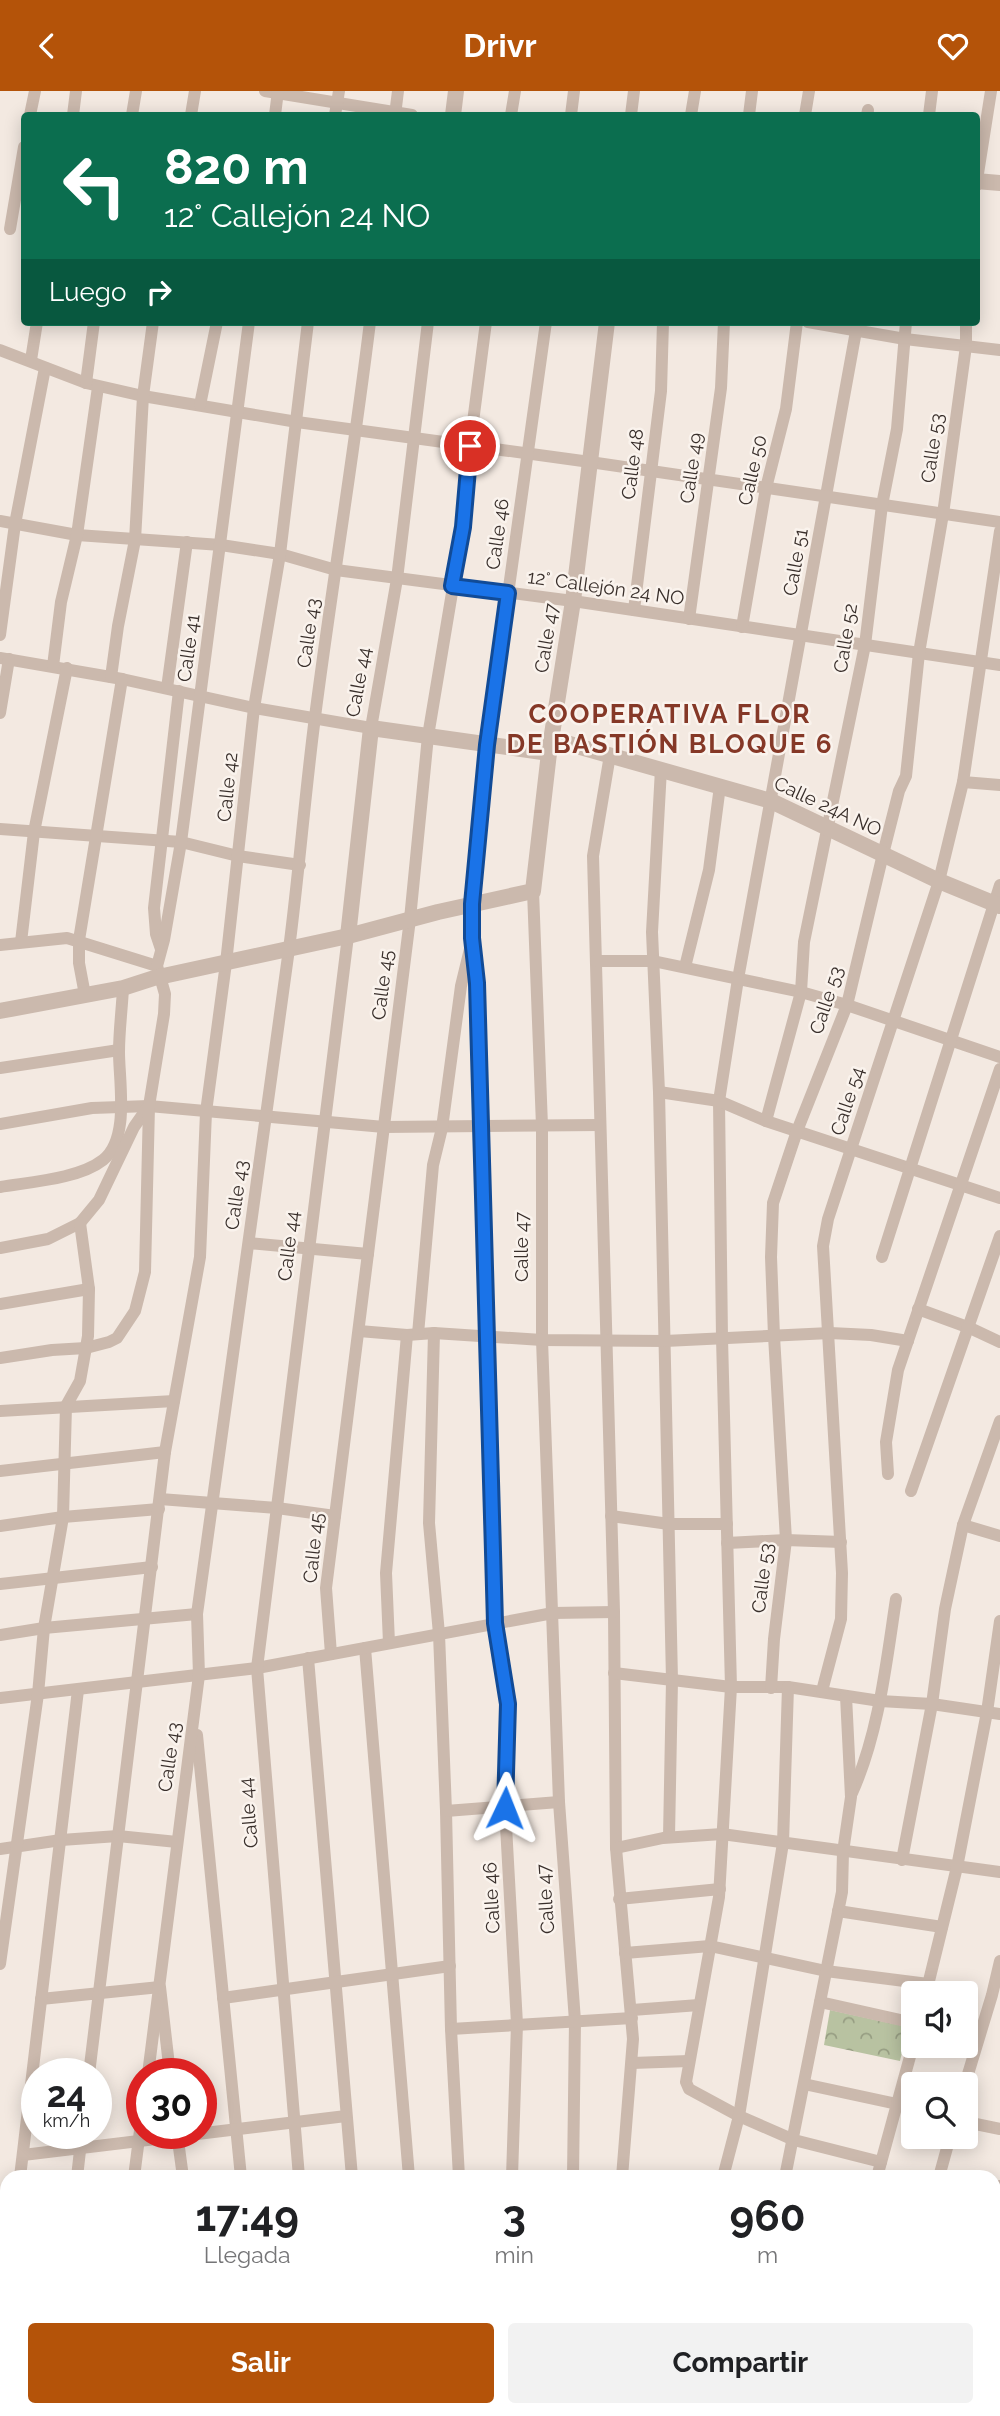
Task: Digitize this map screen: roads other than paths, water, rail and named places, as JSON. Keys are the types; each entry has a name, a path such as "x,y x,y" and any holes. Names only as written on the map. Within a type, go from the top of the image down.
{"street":[{"path":"31,112 35,91"},
{"path":"73,112 76,91"},
{"path":"132,112 136,91"},
{"path":"192,112 195,91"},
{"path":"265,91 277,100 337,103 384,112"},
{"path":"395,112 398,91"},
{"path":"453,112 456,91"},
{"path":"511,112 514,91"},
{"path":"571,112 574,91"},
{"path":"632,112 635,91"},
{"path":"692,112 695,91"},
{"path":"749,112 752,91"},
{"path":"806,112 809,91"},
{"path":"929,112 932,91"},
{"path":"980,164 991,91"},
{"path":"10,229 21,164"},
{"path":"980,181 1000,183"},
{"path":"31,360 36,326"},
{"path":"53,666 61,602 77,535 92,385 94,326"},
{"path":"85,995 79,963 79,940 97,836 117,678 118,626 135,540 143,396 152,326"},
{"path":"200,405 216,326"},
{"name":"Calle 41","path":"0,1358 86,1348 117,1338 135,1311 145,1272 149,1106 164,1014 164,994 159,972 161,950 181,842 249,326"},
{"name":"Calle 42","path":"91,2058 160,1504 164,1452 200,1257 206,1112 239,856 254,708 280,554 308,326"},
{"name":"Calle 43","path":"150,2058 200,1675 197,1614 300,865 314,718 357,430 370,326"},
{"name":"Calle 44","path":"298,2170 257,1668 348,936 371,728 397,579 427,326"},
{"name":"Calle 45","path":"331,1654 326,1588 410,919 428,736 463,527 485,326"},
{"name":"Calle 46","path":"512,2170 517,2024 505,1808 508,1704 495,1623 477,983 472,938 472,904 487,745 545,326"},
{"name":"Calle 47","path":"573,2170 575,2021 559,1803 542,1340 542,1126 533,891 550,746 573,601 607,326"},
{"name":"Calle 48","path":"634,610 661,391 663,326"},
{"name":"Calle 49","path":"689,618 721,389 723,326"},
{"name":"Calle 50","path":"742,627 766,488 786,409 796,326"},
{"path":"843,326 856,331 905,339 1000,351"},
{"name":"Calle 52","path":"766,1121 801,992 804,942 865,645 883,505 897,429 906,326"},
{"name":"Calle 53","path":"771,1688 786,1540 774,1336 771,1257 773,1203 797,1131 848,1005 883,854 899,791 906,776 919,653 943,514 966,347 966,326"},
{"name":"Calle 51","path":"689,2061 720,1889 731,1687 719,1101 738,979 856,331"},
{"path":"0,350 92,385 143,396 297,422 1000,522"},
{"path":"0,635 15,524 45,368"},
{"name":"12° Callejón 24 NO","path":"0,521 77,535 221,545 280,554 336,571 573,601 1000,665"},
{"name":"Calle 54","path":"822,1691 841,1619 841,1542 823,1245 828,1219 939,881 963,782 1000,531"},
{"path":"161,950 156,934 154,908 187,542"},
{"path":"0,713 5,658 117,678 254,708 371,728"},
{"path":"21,942 34,832 67,668"},
{"name":"Calle 24A NO","path":"371,728 487,745 550,746 610,755 661,769 771,801 939,881 997,905"},
{"path":"610,755 593,856 614,1612 616,1848 632,2014 632,2063 623,2170"},
{"path":"661,769 652,932 659,1092 669,1524 672,1680 670,1837"},
{"path":"963,782 1000,785"},
{"path":"685,967 709,870 720,786"},
{"path":"0,829 181,842 239,856 300,865"},
{"path":"881,1257 997,905 1000,885"},
{"path":"0,1011 123,988 159,972 226,963 533,891"},
{"path":"0,945 67,938 79,940 159,972"},
{"path":"389,1643 386,1573 433,1165 442,1128 461,986 472,938"},
{"path":"596,961 653,961 801,992 848,1005 1000,1057"},
{"path":"0,1187 58,1177 89,1168 109,1154 115,1143 121,1107 119,1050 123,988"},
{"path":"0,1068 119,1050"},
{"path":"888,1474 886,1442 898,1370 1000,1069"},
{"path":"659,1092 719,1101 766,1121 1000,1198"},
{"path":"0,1124 92,1108 149,1106 384,1127 600,1125"},
{"path":"0,1248 48,1239 80,1223 99,1200 134,1127 149,1106"},
{"path":"0,1964 38,1694 44,1628 63,1517 65,1406 80,1381 86,1348 89,1289 80,1223"},
{"path":"911,1492 1000,1237"},
{"path":"249,1244 368,1254"},
{"path":"0,1304 89,1289"},
{"path":"918,1309 1000,1342"},
{"path":"359,1331 542,1340 665,1341 830,1333 908,1341"},
{"path":"434,1333 429,1523 439,1634 451,2029 459,2170"},
{"path":"0,1411 174,1401"},
{"path":"902,1860 932,1704 945,1609 964,1525 1000,1421"},
{"path":"0,1471 164,1452"},
{"path":"0,1526 160,1504 213,1503 335,1516"},
{"path":"611,1516 669,1524 727,1524"},
{"path":"964,1525 1000,1536"},
{"path":"727,1543 786,1540 841,1542"},
{"path":"0,1584 152,1567"},
{"path":"850,1797 860,1777 880,1701 896,1599"},
{"path":"0,1698 257,1668 553,1613 614,1612"},
{"path":"0,1635 44,1628 197,1614"},
{"path":"929,1981 993,1713 1000,1621"},
{"path":"365,1648 408,2170"},
{"path":"308,1658 351,2170"},
{"path":"614,1673 731,1687 788,1687 880,1701 932,1704 993,1713"},
{"path":"725,2170 739,2116 783,1843 788,1687"},
{"path":"21,2170 78,1690"},
{"path":"787,2170 842,1892 843,1852 850,1797 846,1696"},
{"path":"194,1713 240,2170"},
{"path":"446,1811 559,1803"},
{"path":"616,1848 670,1837 722,1834 1000,1872"},
{"path":"0,1849 61,1840 118,1836 177,1842"},
{"path":"619,1899 720,1889"},
{"path":"838,1911 942,1927"},
{"path":"625,1953 710,1947 901,1984"},
{"path":"978,2028 996,1996 1000,1961"},
{"path":"223,1998 450,1966"},
{"path":"41,1999 160,1987 168,2058"},
{"path":"820,2002 901,2020"},
{"path":"451,2029 575,2021 699,2005"},
{"path":"879,2170 910,2058"},
{"path":"632,2063 689,2061 686,2082 689,2089 739,2116 794,2140 881,2162"},
{"path":"804,2084 897,2104"},
{"path":"217,2131 346,2116"},
{"path":"978,2124 1000,2129"},
{"path":"23,2155 72,2149"},
{"path":"78,2170 80,2149"},
{"path":"135,2170 137,2149"},
{"path":"179,2149 182,2170"},
{"path":"941,2170 947,2149"}],"district":[{"name":"COOPERATIVA FLOR DE BASTIÓN BLOQUE 6","path":"670,728"}]}
